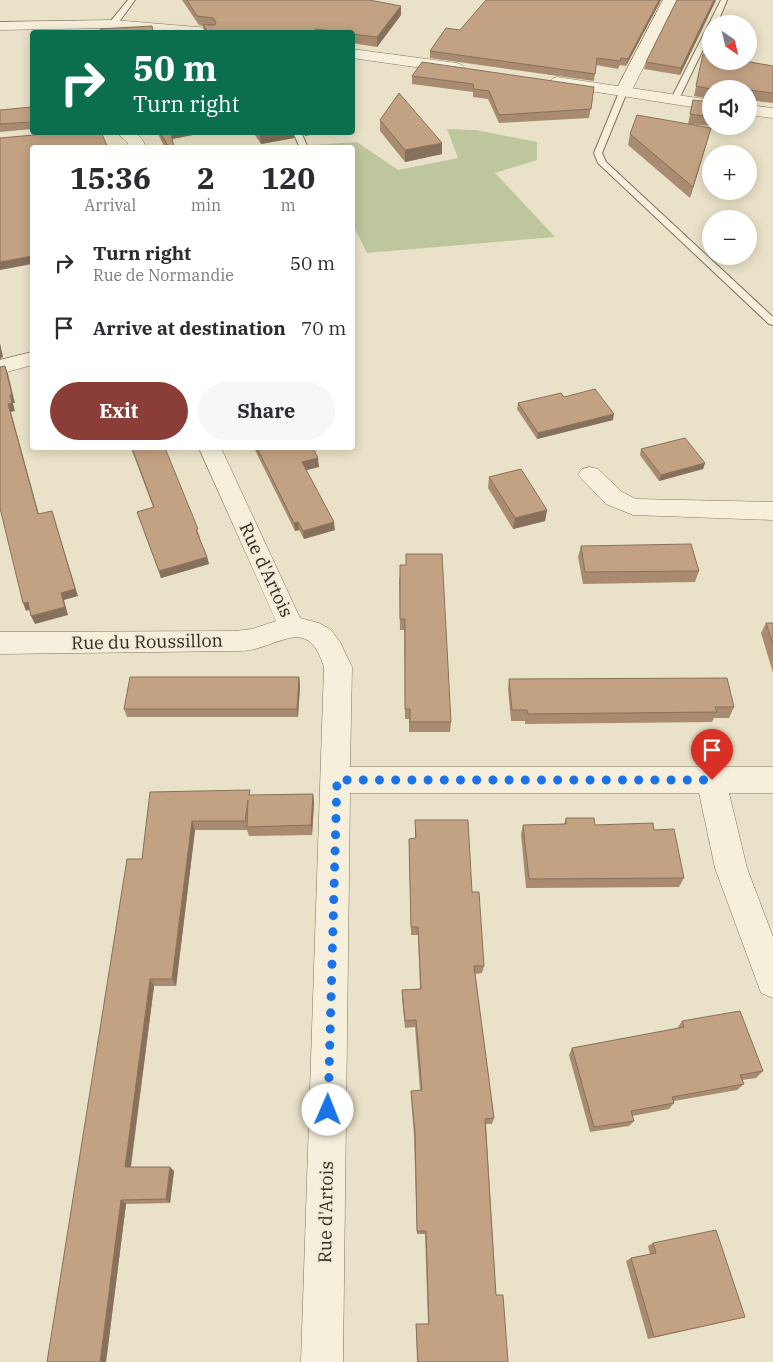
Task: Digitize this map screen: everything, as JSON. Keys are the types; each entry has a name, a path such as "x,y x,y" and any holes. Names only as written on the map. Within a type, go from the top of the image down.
{"street":[{"path":"623,92 670,0"},
{"path":"0,26 112,24 185,30"},
{"path":"355,53 471,70"},
{"path":"540,80 702,103"},
{"path":"757,111 773,114"},
{"path":"128,135 134,139 137,145"},
{"path":"0,367 30,360"},
{"name":"Rue d'Artois","path":"211,450 291,626 310,629 322,636 330,646 338,667 337,780 322,1362"},
{"path":"590,475 614,498 633,507 773,511"},
{"name":"Rue du Roussillon","path":"0,643 235,641 253,639 291,626"},
{"path":"337,780 773,780"},
{"path":"712,780 734,877 773,981"}],"lane":[{"path":"112,24 132,0"},
{"path":"717,15 724,0"},
{"path":"675,99 702,45"},
{"path":"623,92 598,153 602,163 773,322"}],"green space":[{"path":"447,129 476,130 537,142 537,160 495,173 555,237 367,253 355,229 355,145 311,145 357,142 398,170 458,158"}],"building":[{"path":"187,0 369,0 401,6 377,37 355,34 355,30 207,30 203,25 215,25 216,22 213,18 197,16"},
{"path":"486,0 659,0 628,59 621,58 620,61 597,58 595,74 430,51 446,28 460,30"},
{"path":"677,0 714,0 707,15 702,15 702,25 681,68 646,62"},
{"path":"152,26 153,30 101,30"},
{"path":"702,59 702,70 758,70 758,63 773,66 773,93 757,91 757,80 702,80 702,87 696,86"},
{"path":"422,62 594,87 591,109 499,115 489,91 474,89 473,84 412,76"},
{"path":"399,93 442,143 405,150 380,120"},
{"path":"693,100 702,101 702,116 690,114"},
{"path":"30,107 30,122 0,124 0,110"},
{"path":"637,115 702,126 702,135 709,135 706,145 702,145 702,158 693,187 630,134"},
{"path":"34,135 102,135 107,145 30,145 30,256 0,262 0,138"},
{"path":"162,135 172,135 173,145 167,145"},
{"path":"5,366 12,395 10,395 12,403 8,404 38,514 52,511 75,589 61,593 65,607 31,616 28,602 23,603 0,508 0,367"},
{"path":"595,389 614,414 538,433 518,403 561,393 564,397"},
{"path":"685,438 705,463 661,475 641,449"},
{"path":"133,450 166,450 198,529 196,530 207,557 159,571 137,512 154,507"},
{"path":"258,450 314,450 318,458 302,462 334,522 303,531 298,522 294,523"},
{"path":"521,469 547,510 515,518 489,477"},
{"path":"691,544 699,571 585,572 581,546"},
{"path":"406,554 442,554 451,722 410,722 410,709 405,709 405,619 400,619 400,565 406,565"},
{"path":"766,623 773,623 773,644"},
{"path":"130,677 299,677 297,709 124,709"},
{"path":"727,678 734,707 715,707 717,712 528,714 527,710 512,710 509,679"},
{"path":"250,790 249,795 313,794 311,825 247,827 248,800 245,821 192,821 172,979 150,979 125,1167 170,1167 166,1199 121,1200 100,1362 47,1362 127,859 142,859 150,792"},
{"path":"566,818 594,818 595,825 653,823 654,830 674,829 684,878 529,879 523,825 566,824"},
{"path":"415,820 468,820 472,892 479,892 484,966 474,966 494,1118 485,1119 496,1295 503,1295 508,1362 418,1362 416,1324 429,1324 426,1231 417,1231 415,1132 411,1091 422,1090 416,1020 405,1021 402,990 421,989 418,927 411,927 409,839 416,838"},
{"path":"740,1011 763,1071 740,1075 744,1084 672,1097 674,1103 631,1111 634,1121 594,1127 572,1048 684,1027 682,1021"},
{"path":"716,1230 745,1317 654,1337 631,1258 656,1253 653,1243"}],"route":[{"path":"328,1110 337,780 712,780"}]}
